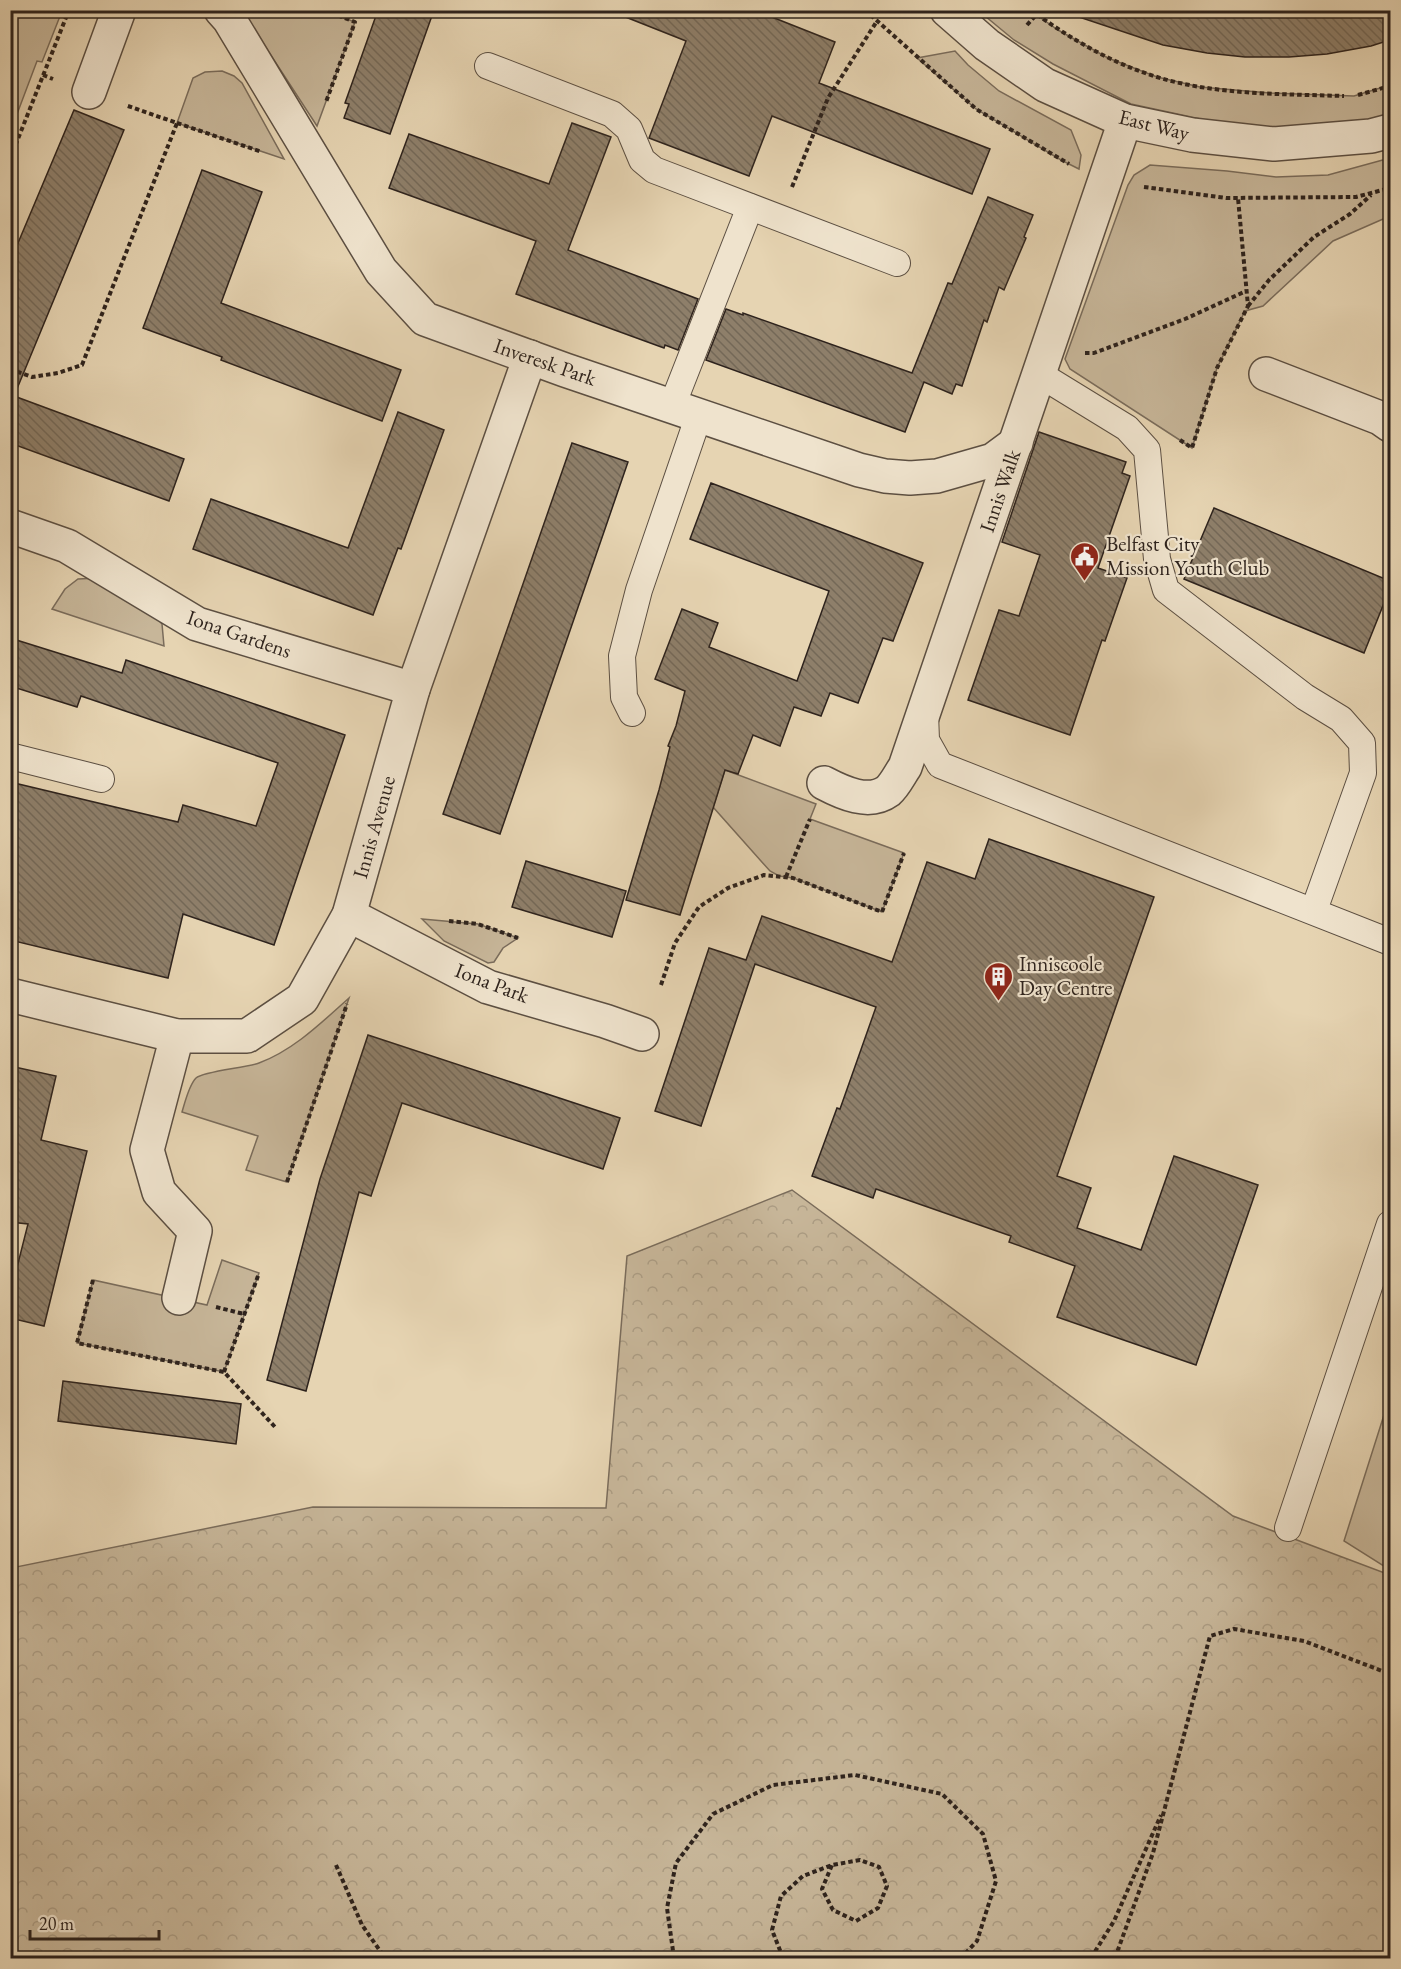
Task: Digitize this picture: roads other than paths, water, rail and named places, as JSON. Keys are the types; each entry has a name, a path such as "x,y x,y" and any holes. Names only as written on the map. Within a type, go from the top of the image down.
{"street":[{"path":"89,92 119,10"},
{"name":"Inveresk Park","path":"221,10 381,271 425,319 685,411 859,470 885,476 910,478 946,474 993,460 1016,443"},
{"name":"East Way","path":"947,10 987,45 1046,86 1125,121 1192,135 1274,144 1371,136 1390,131"},
{"name":"Innis Walk","path":"824,783 846,794 875,798 890,790 905,767 1125,121"},
{"name":"Innis Avenue","path":"10,995 177,1036 247,1036 303,999 349,915 413,689 530,357"},
{"path":"1266,374 1380,418 1390,426"},
{"name":"Iona Gardens","path":"10,526 67,546 197,624 413,689"},
{"name":"Iona Park","path":"349,915 488,987 642,1034"},
{"path":"177,1036 147,1150 159,1192 195,1231 193,1302"}],"lane":[{"path":"488,66 612,114 629,129 642,160 647,166 897,263"},
{"path":"632,713 624,697 622,656 685,411 750,207"},
{"path":"1039,374 1127,428 1147,450 1157,559 1166,590 1305,697 1341,719 1362,743 1363,773 1314,910"},
{"path":"925,713 926,740 940,765 1314,910 1390,942"},
{"path":"10,756 101,778"},
{"path":"1288,1528 1390,1224"}],"place":[{"name":"Belfast City Mission Youth Club","path":"1085,582"},
{"name":"Inniscoole Day Centre","path":"998,1002"}]}
